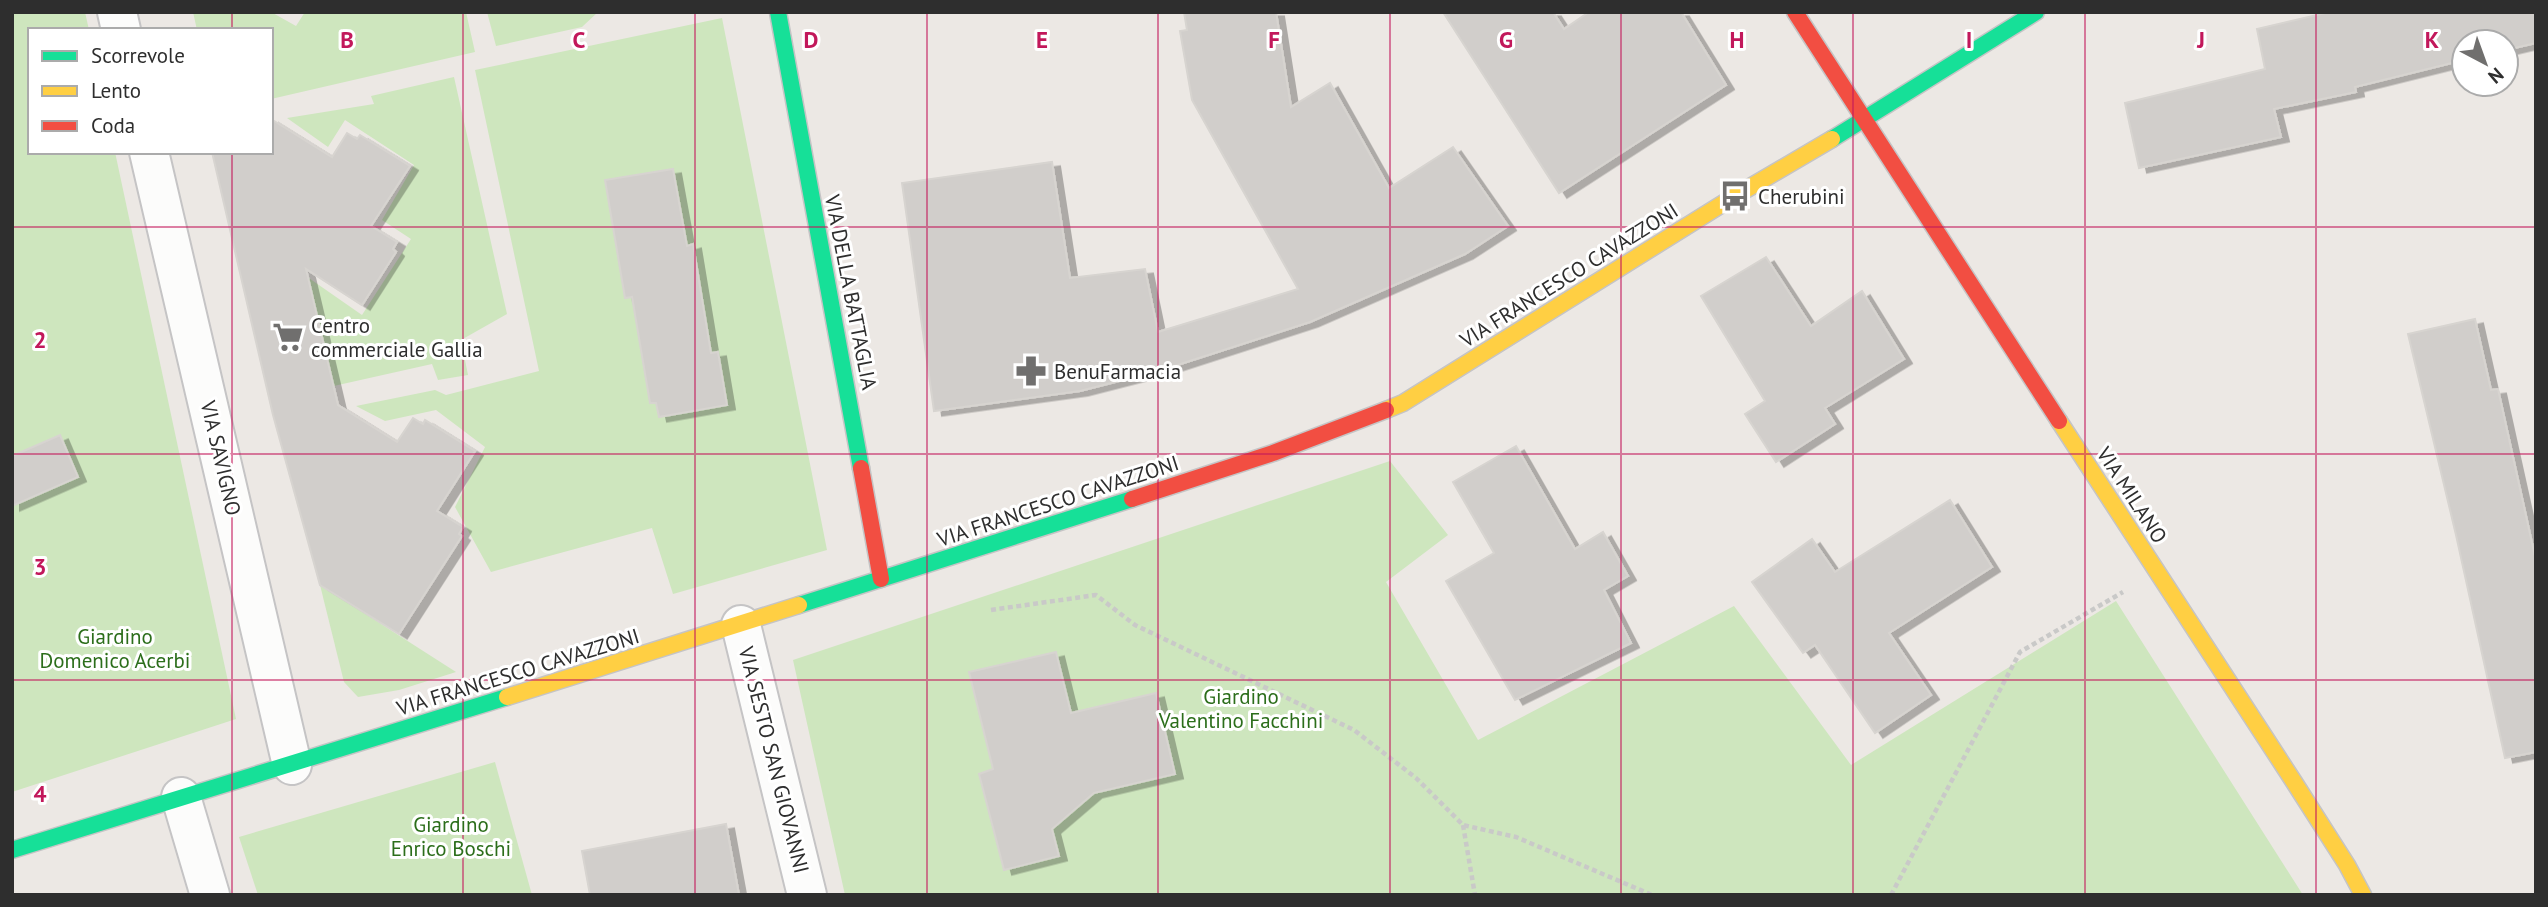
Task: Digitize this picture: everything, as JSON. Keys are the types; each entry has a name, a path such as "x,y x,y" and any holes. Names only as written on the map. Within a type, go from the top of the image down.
{"street":[{"name":"VIA DELLA BATTAGLIA","path":"778,12 881,579"},
{"name":"VIA MILANO","path":"1795,12 2347,865 2363,895"},
{"name":"VIA FRANCESCO CAVAZZONI","path":"12,850 741,625 1273,453 1403,403 2036,12"},
{"name":"VIA SAVIGNO","path":"149,154 292,765"},
{"name":"VIA SESTO SAN GIOVANNI","path":"741,625 807,895"},
{"path":"181,797 210,895"}],"path":[{"path":"1891,895 2020,652 2157,572"},
{"path":"991,610 1096,594 1135,625 1354,730 1416,778 1463,825 1516,837 1652,895"},
{"path":"1463,825 1475,895"}],"green space":[{"name":"Giardino Domenico Acerbi","path":"12,12 85,12 89,28 28,28 28,154 115,154 236,719 12,792"},
{"path":"193,12 271,12 296,26 305,12 466,12 475,52 273,99 273,28 197,28"},
{"path":"487,12 598,12 582,27 496,46"},
{"path":"722,18 827,550 673,594 652,528 491,572 455,507 485,447 436,410 385,421 356,406 435,390 446,395 539,371 475,70"},
{"path":"454,77 507,314 461,340 468,375 438,380 432,364 289,396 247,235 362,315 411,239 382,220 414,165 345,120 328,147 287,118 374,104 371,96"},
{"name":"Giardino Valentino Facchini","path":"1390,461 1448,535 1386,582 1478,740 1734,606 1851,765 2116,601 2303,895 845,895 793,660"},
{"path":"320,585 456,672 399,690 358,697 344,682"},
{"name":"Giardino Enrico Boschi","path":"495,762 532,895 258,895 239,837"}],"building":[{"path":"1184,12 1276,12 1291,107 1330,83 1389,188 1453,147 1508,226 1465,254 1310,322 1162,370 1080,391 934,411 902,183 1052,162 1070,278 1145,269 1158,332 1298,289 1192,100 1180,31 1187,30"},
{"path":"1443,12 1553,12 1564,29 1589,12 1681,12 1726,85 1559,193"},
{"path":"2330,12 2536,12 2536,43 2520,47 2520,28 2450,28 2450,63 2355,87 2356,92 2274,109 2281,137 2139,168 2125,103 2265,69 2257,29"},
{"path":"273,120 332,157 347,133 357,139 360,135 410,166 371,226 397,242 393,249 396,252 362,305 306,269 338,405 397,442 413,418 423,424 425,420 475,451 437,511 463,527 459,534 462,536 399,634 320,585 273,415 212,154 273,154"},
{"path":"673,169 687,246 693,244 711,353 718,352 727,405 659,417 656,403 650,403 632,297 625,298 605,180"},
{"path":"1766,257 1811,326 1862,291 1904,359 1825,408 1835,424 1776,462 1745,414 1765,401 1701,296"},
{"path":"2475,319 2491,390 2498,389 2536,561 2536,752 2505,758 2408,334"},
{"path":"60,435 78,477 12,506 12,456"},
{"path":"1516,446 1575,549 1603,532 1628,576 1604,590 1631,643 1515,700 1446,581 1494,553 1453,482"},
{"path":"1950,500 1992,567 1889,633 1931,695 1875,733 1815,645 1803,653 1752,582 1812,539 1835,572"},
{"path":"1056,652 1071,713 1156,693 1175,774 1094,793 1052,829 1059,856 1004,870 979,774 993,769 969,672"},
{"path":"726,824 739,895 590,895 582,851"}],"traffic: fast":[{"path":"778,12 861,468"},
{"path":"1832,139 2036,12"},
{"path":"799,605 1132,499"},
{"path":"12,850 507,697"}],"traffic: slow":[{"path":"1386,410 1403,403 1735,196 1832,139"},
{"path":"2059,421 2294,782 2363,895"},
{"path":"507,697 799,605"}],"traffic: jam":[{"path":"1795,12 2059,421"},
{"path":"1132,499 1273,453 1386,410"},
{"path":"861,468 881,579"}],"place":[{"name":"Cherubini","path":"1735,196"},
{"name":"Centro commerciale Gallia","path":"288,337"},
{"name":"BenuFarmacia","path":"1031,371"}]}
